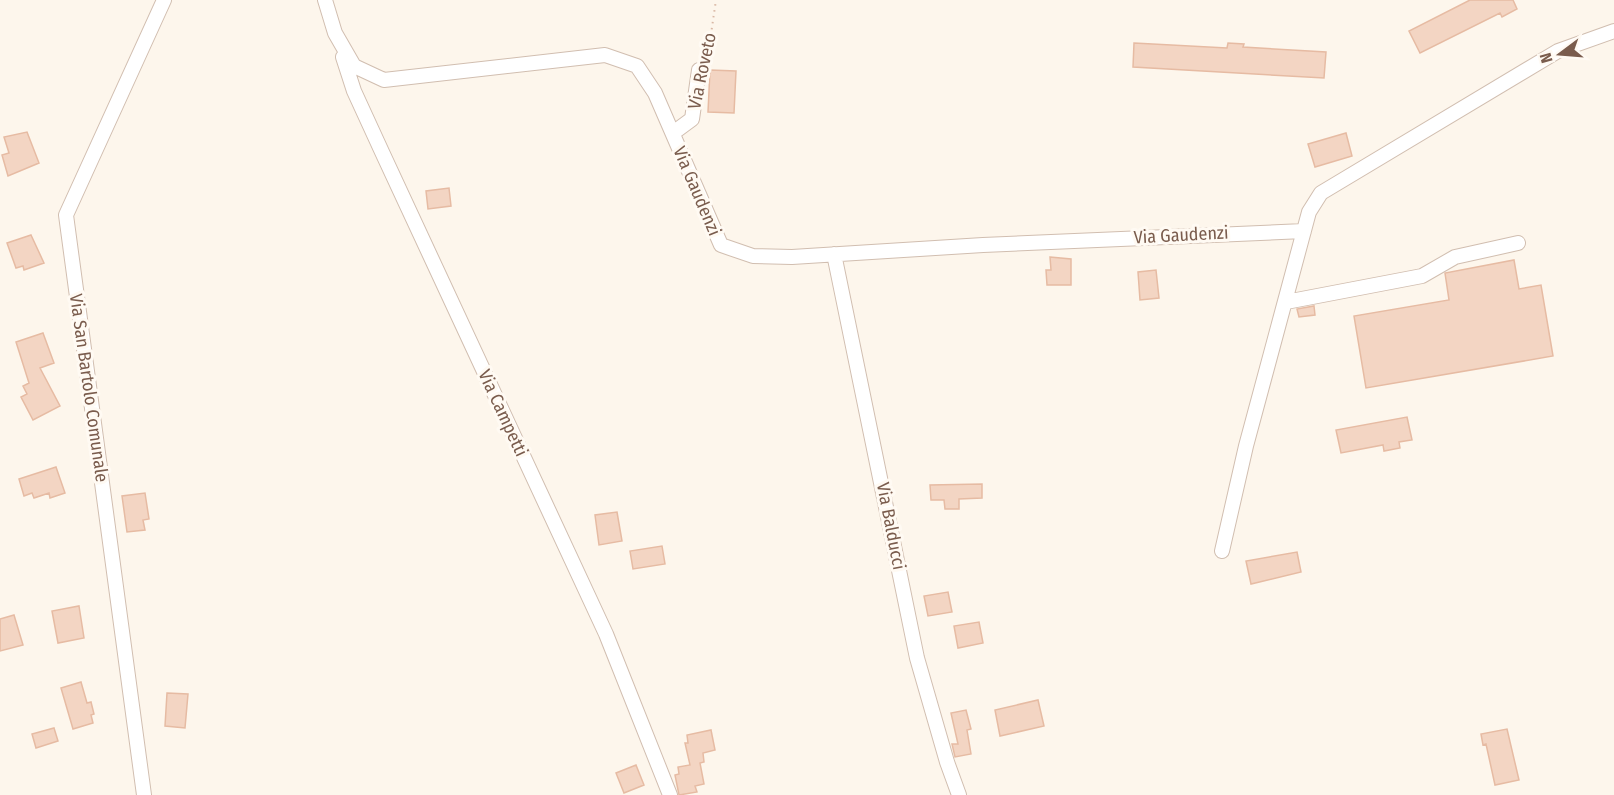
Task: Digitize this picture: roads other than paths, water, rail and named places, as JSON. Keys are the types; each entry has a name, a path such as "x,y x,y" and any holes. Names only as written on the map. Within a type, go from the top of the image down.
{"street":[{"name":"Via San Bartolo Comunale","path":"144,795 66,215 164,0"},
{"name":"Via Gaudenzi","path":"325,0 335,33 354,66 384,80 605,56 637,66 655,93 721,245 753,255 792,257 1304,231"},
{"path":"1222,551 1246,446 1309,212 1321,193 1557,51 1614,31"},
{"name":"Via Campetti","path":"335,33 354,91 606,634 670,795"},
{"name":"Via Roveto","path":"673,133 692,119 699,70"},
{"path":"1286,302 1422,276 1455,257 1518,243"},
{"name":"Via Balducci","path":"834,254 917,658 946,762 959,795"}]}
